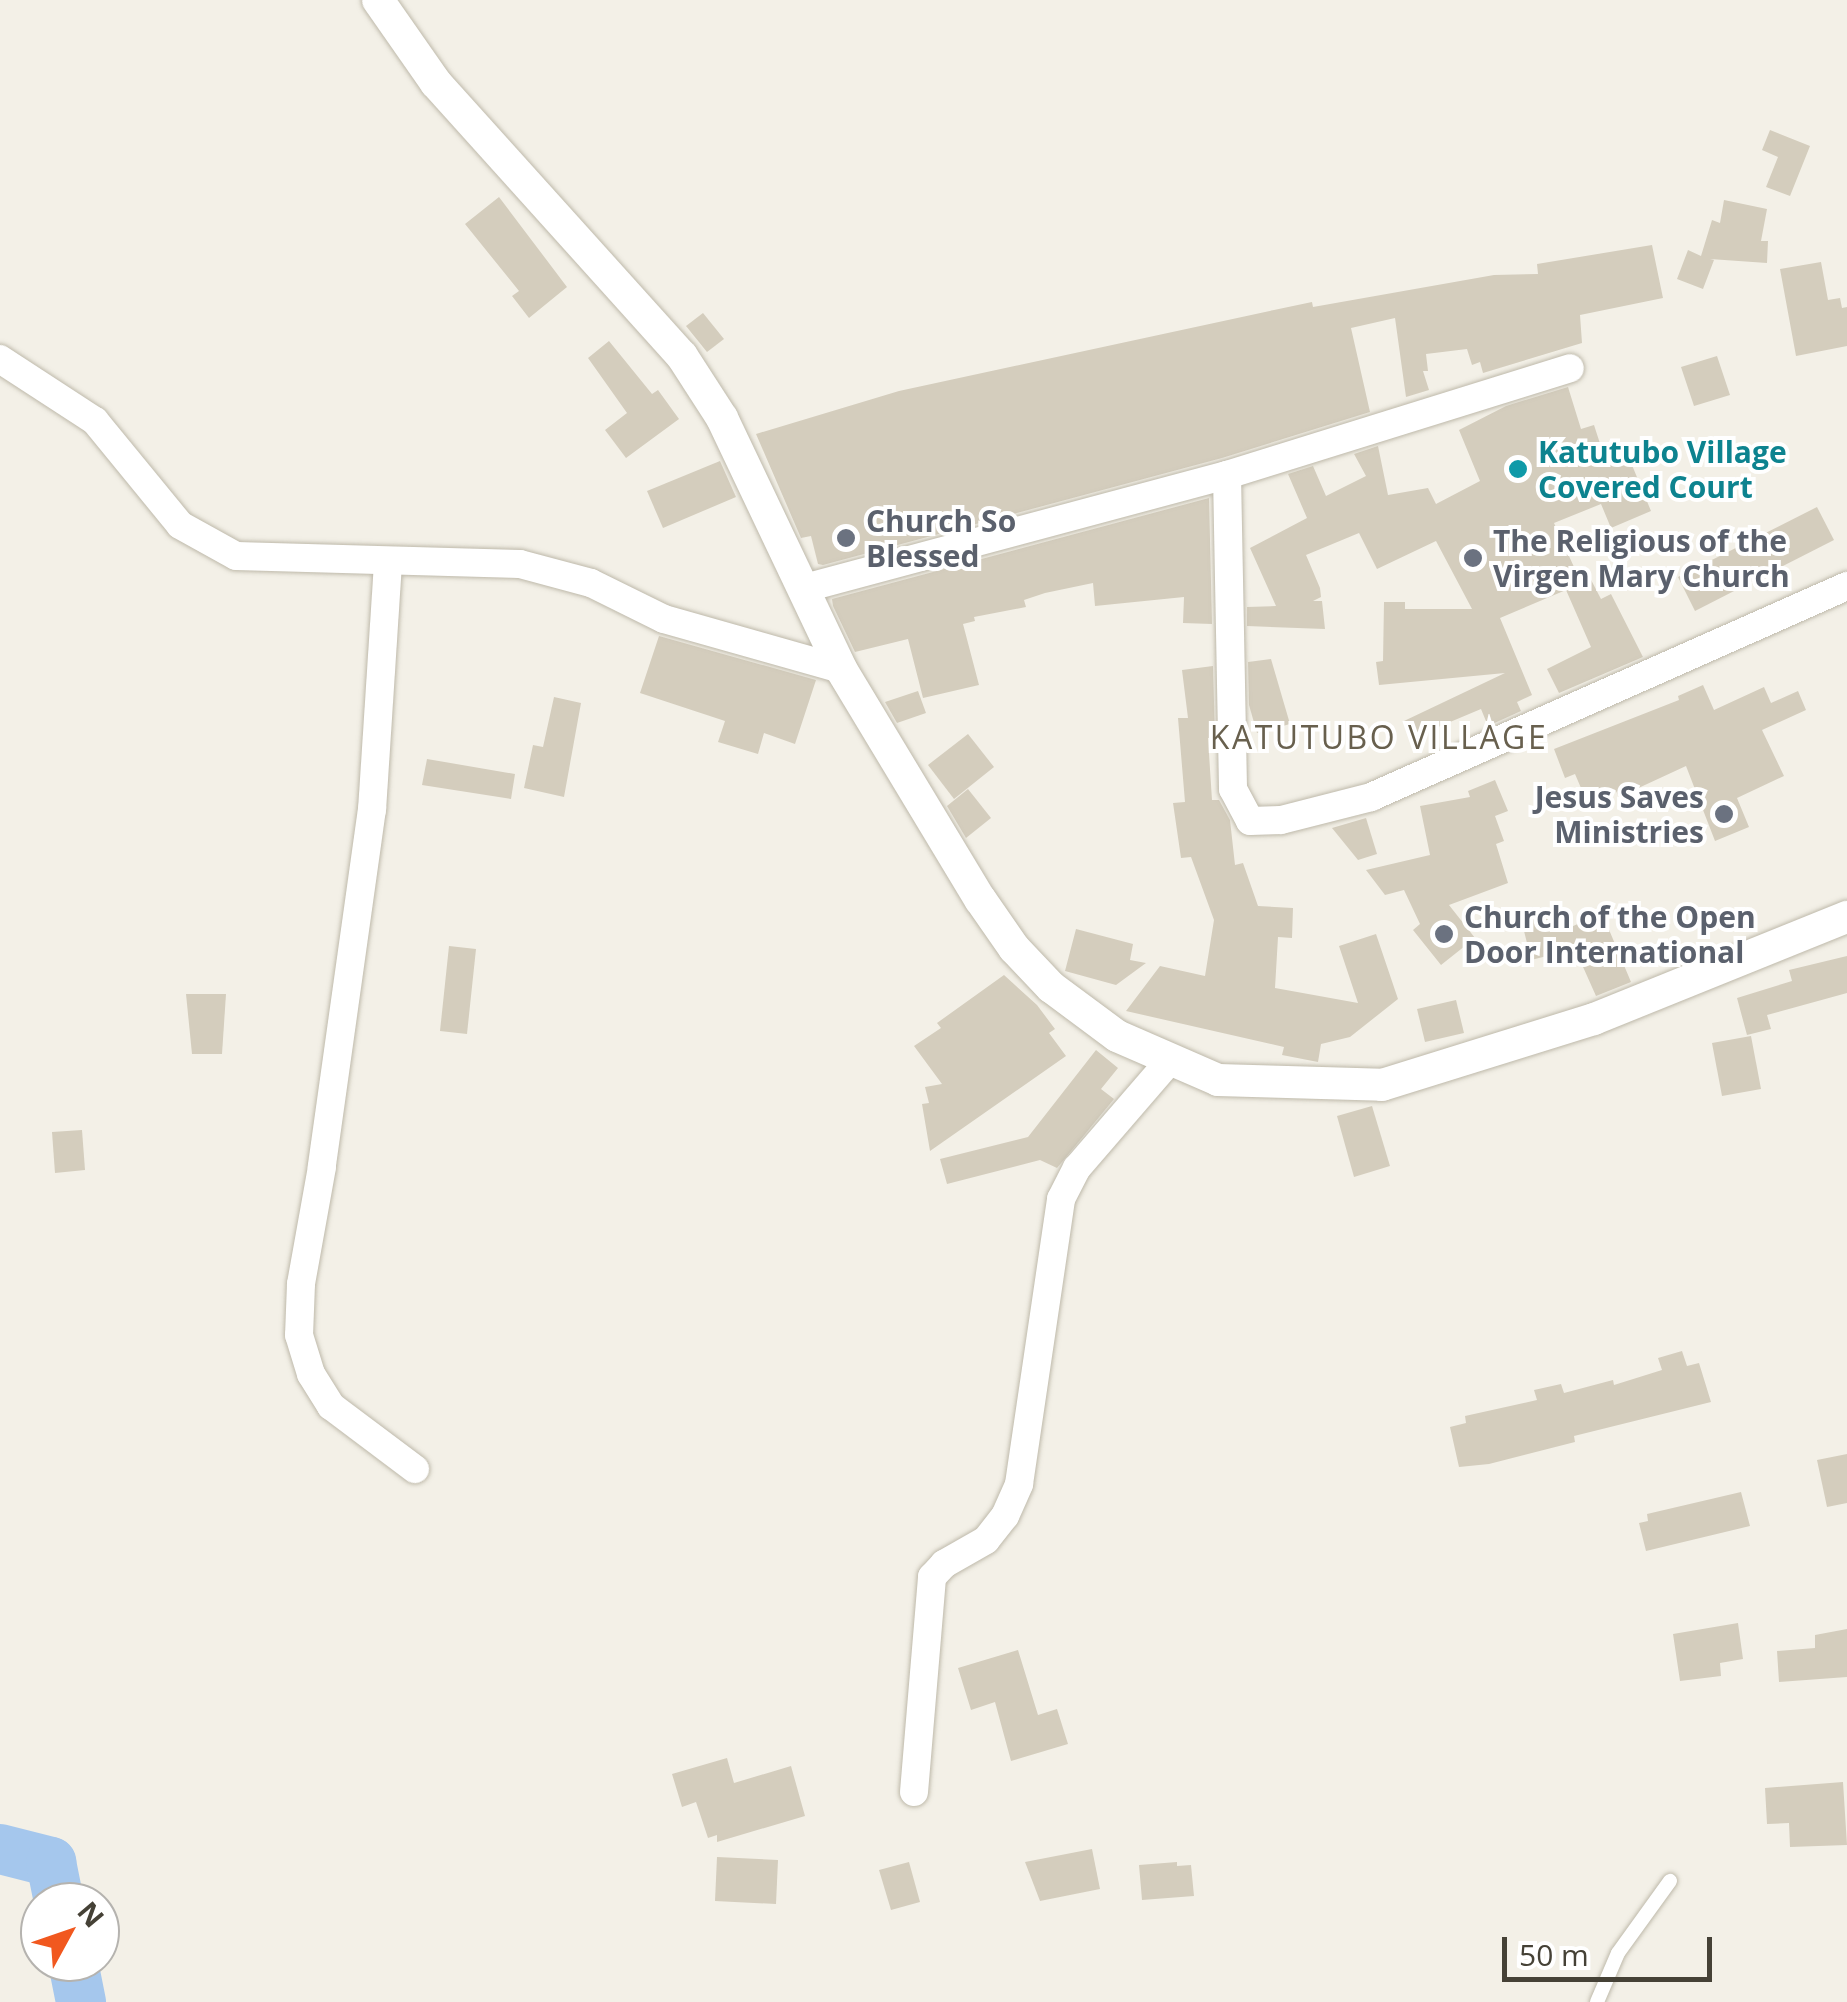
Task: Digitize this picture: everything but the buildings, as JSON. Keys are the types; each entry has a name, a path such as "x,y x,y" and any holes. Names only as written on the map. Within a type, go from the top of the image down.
{"street":[{"path":"378,0 436,83 682,356 722,418 840,669 1014,948 1051,988 1117,1036 1218,1080 1382,1085 1594,1019 1847,917"},
{"path":"0,359 95,421 180,525 236,556 520,564 591,583 664,618 840,669"},
{"path":"805,588 1226,474 1570,368"},
{"path":"1226,474 1233,789 1250,822 1281,820 1372,797 1847,586"},
{"path":"388,563 372,809 322,1168 301,1284 299,1335 311,1374 331,1406 415,1469"},
{"path":"914,1792 932,1577 944,1564 986,1540 1005,1516 1018,1484 1061,1200 1078,1168 1170,1059"}],"lane":[{"path":"1596,2002 1618,1953 1670,1880"}],"waterway":[{"path":"0,1849 51,1862 55,1882"},
{"path":"77,1982 81,2002"}],"place":[{"name":"Katutubo Village Covered Court","path":"1518,469"},
{"name":"Church So Blessed","path":"846,538"},
{"name":"The Religious of the Virgen Mary Church","path":"1473,558"},
{"name":"Jesus Saves Ministries","path":"1724,814"},
{"name":"Church of the Open Door International","path":"1444,934"}],"district":[{"name":"KATUTUBO VILLAGE","path":"1379,737"}]}
